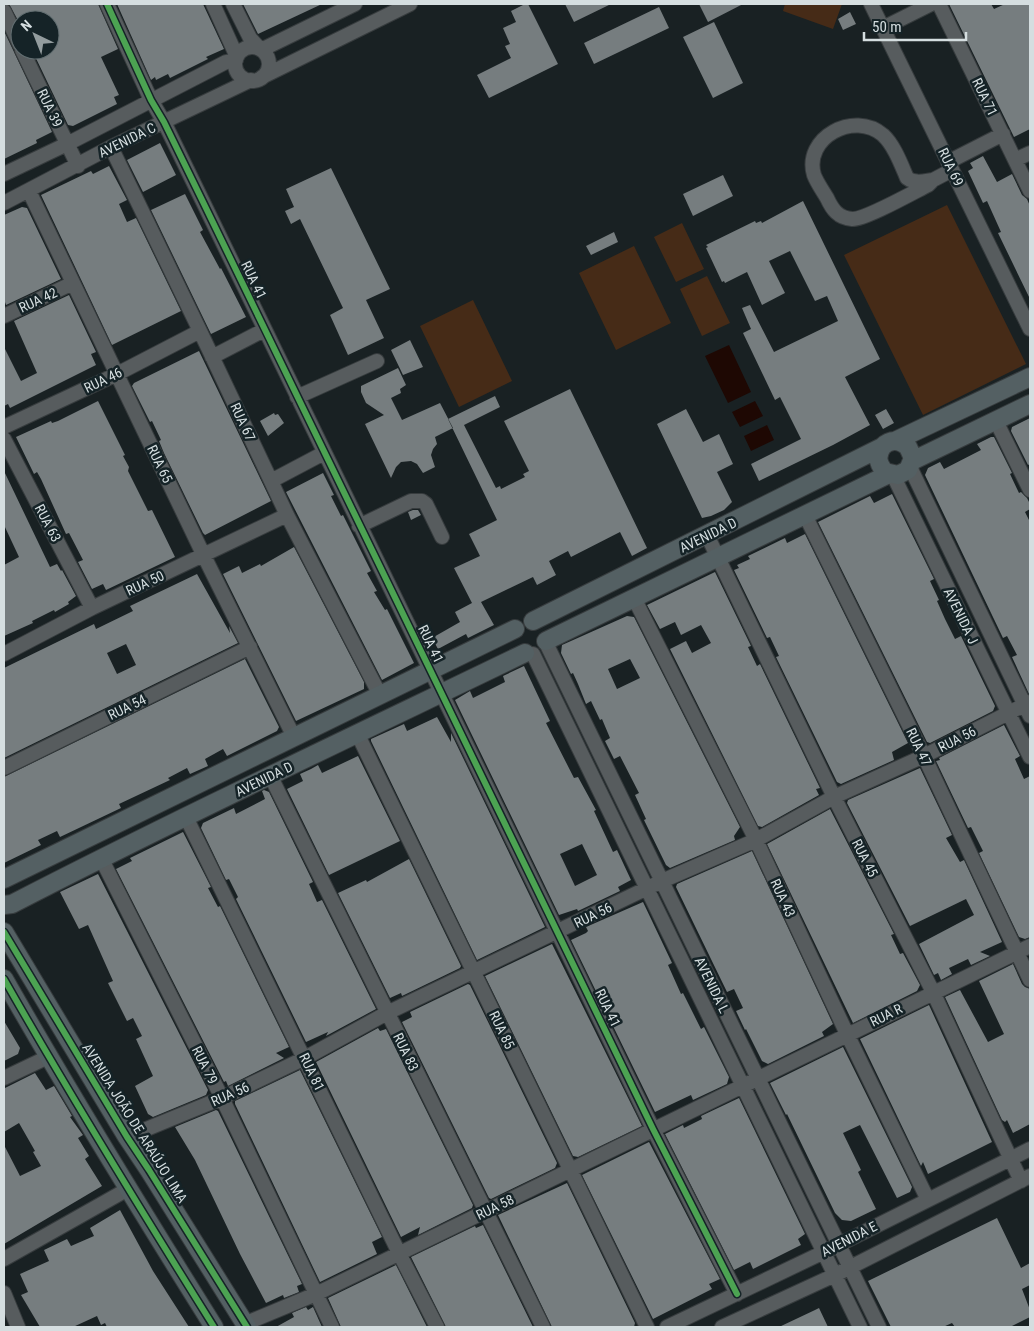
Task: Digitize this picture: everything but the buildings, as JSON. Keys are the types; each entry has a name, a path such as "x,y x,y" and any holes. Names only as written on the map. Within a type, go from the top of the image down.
{"main road":[{"name":"AVENIDA D","path":"533,621 889,444 1030,377"},
{"path":"911,464 912,452 904,443 889,444 878,455 881,468 891,474 904,473 911,464 1030,404"},
{"name":"AVENIDA D","path":"4,905 12,904 186,816 538,648 634,598 891,474"},
{"path":"525,621 533,621 545,629 538,648 518,650 513,640 515,629 525,621"},
{"name":"AVENIDA D","path":"4,879 515,629"},
{"name":"AVENIDA JOÃO DE ARAÚJO LIMA","path":"4,932 127,1137 150,1170 246,1326"},
{"path":"4,979 48,1057 214,1327"}],"street":[{"name":"RUA 41","path":"107,4 151,100 164,122 653,1129 737,1294"},
{"path":"214,4 236,58 237,71 246,79 257,79 266,73 269,63 266,53 250,38 233,4"},
{"name":"AVENIDA C","path":"4,203 78,166 111,147 257,79 410,4"},
{"name":"RUA 69","path":"871,4 1030,330"},
{"path":"883,28 931,4"},
{"name":"RUA 71","path":"939,4 1030,191"},
{"path":"236,58 240,52 249,47 260,49 349,5"},
{"path":"4,11 10,24"},
{"name":"AVENIDA C","path":"4,174 68,144 236,58"},
{"name":"RUA 39","path":"27,60 78,166"},
{"path":"933,180 921,182 912,181 908,178 888,140 876,130 860,125 843,127 828,135 817,149 814,157 814,174 833,209 845,218 858,219 928,185 950,166 1003,134"},
{"name":"RUA 67","path":"111,147 287,515 380,695"},
{"path":"1015,160 1030,153"},
{"name":"RUA 65","path":"29,191 204,556 294,737"},
{"name":"RUA 42","path":"4,316 73,283"},
{"path":"212,357 264,330"},
{"name":"RUA 46","path":"4,428 117,374 200,331"},
{"path":"297,397 378,361"},
{"path":"996,421 1030,490"},
{"name":"RUA 63","path":"4,439 92,608"},
{"path":"271,481 324,453"},
{"name":"AVENIDA J","path":"911,464 1028,707"},
{"name":"AVENIDA J","path":"891,474 1030,756"},
{"path":"359,526 410,501 417,500 426,504 442,537"},
{"name":"RUA 50","path":"4,654 92,608 287,515"},
{"name":"RUA 47","path":"805,515 924,756 1030,980"},
{"name":"RUA 45","path":"707,536 834,797 933,992 1010,1159 1026,1178"},
{"name":"RUA 43","path":"634,598 756,840 847,1034 928,1200"},
{"name":"RUA 54","path":"4,768 250,647"},
{"name":"AVENIDA L","path":"538,648 662,881 879,1327"},
{"name":"AVENIDA L","path":"538,648 648,888 860,1327"},
{"name":"RUA 56","path":"127,1137 222,1098 305,1058 388,1013 662,881 756,840 834,797 924,756 1008,713 1028,707"},
{"name":"RUA 85","path":"357,733 647,1327"},
{"name":"RUA 83","path":"270,775 543,1327"},
{"name":"RUA 81","path":"186,816 437,1327"},
{"name":"RUA 79","path":"101,858 222,1098 332,1327"},
{"name":"RUA R","path":"743,1086 1030,946"},
{"path":"4,1078 48,1057"},
{"name":"RUA 58","path":"246,1326 316,1294 743,1086"},
{"name":"AVENIDA E","path":"667,1327 824,1252 1030,1149"},
{"name":"AVENIDA E","path":"722,1327 835,1275 1026,1178"},
{"path":"4,1259 128,1189"},
{"path":"4,1293 18,1327"}],"shaded area":[{"path":"785,4 842,4 833,29 783,11"},
{"path":"947,205 1026,364 923,415 844,255"},
{"path":"682,223 704,269 676,282 654,237"},
{"path":"634,246 671,323 616,350 579,273"},
{"path":"707,276 730,323 702,336 680,289"},
{"path":"473,300 512,381 459,407 420,326"},
{"path":"729,345 751,392 728,403 705,356"},
{"path":"755,401 763,416 740,427 732,412"},
{"path":"767,425 774,440 751,451 744,436"}],"cycle path":[{"path":"107,4 151,100 164,122 653,1129 737,1294"},
{"path":"4,932 127,1137 247,1327"},
{"path":"4,979 107,1154 214,1327"}]}
